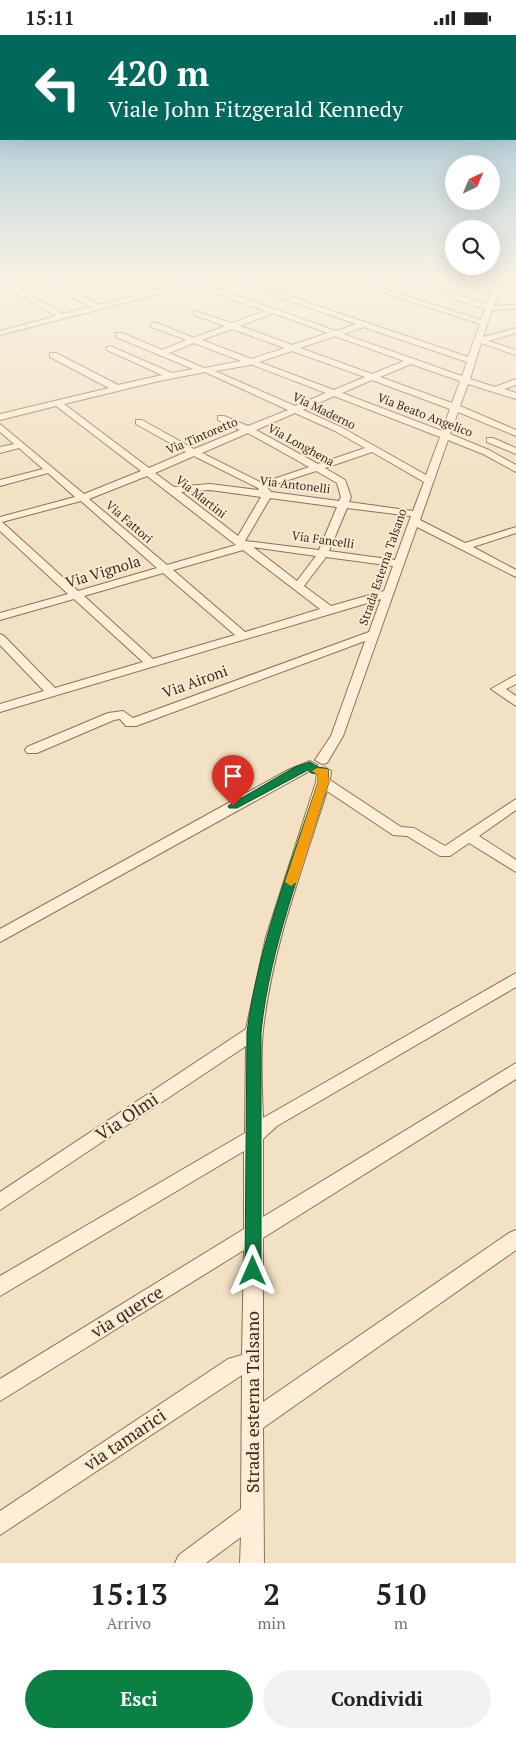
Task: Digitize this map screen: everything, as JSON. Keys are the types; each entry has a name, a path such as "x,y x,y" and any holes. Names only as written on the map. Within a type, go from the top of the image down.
{"street":[{"path":"113,349 171,376"},
{"name":"Via Maderno","path":"152,349 205,370 338,429 428,480"},
{"path":"161,353 171,349"},
{"name":"Via Beato Angelico","path":"217,349 444,435 486,452 516,469"},
{"path":"0,417 171,376 250,362 290,349"},
{"path":"298,349 514,430"},
{"path":"377,349 465,381 516,395"},
{"path":"437,349 471,361"},
{"name":"Strada Esterna Talsano","path":"320,770 337,736 476,349"},
{"path":"53,355 118,389"},
{"name":"Via Tintoretto","path":"0,520 82,498 194,453 410,361"},
{"path":"494,390 516,382"},
{"name":"Via Martini","path":"59,404 327,609"},
{"name":"Via Longhena","path":"220,418 248,430 342,482 346,497 344,504"},
{"path":"139,422 157,434 264,490"},
{"name":"Via Fattori","path":"0,427 242,635"},
{"name":"Via Beato Angelico","path":"490,440 516,451"},
{"path":"0,450 20,445"},
{"path":"240,543 264,490 317,467 371,449"},
{"path":"0,483 50,470"},
{"name":"Via Antonelli","path":"171,490 210,487 264,490 415,517 464,547 516,574"},
{"path":"297,587 312,571 323,554 344,504"},
{"path":"0,525 150,663"},
{"path":"464,547 516,530"},
{"name":"Via Fancelli","path":"240,543 398,564"},
{"name":"Via Vignola","path":"0,617 165,569 240,543"},
{"path":"0,708 327,609 388,593"},
{"name":"Via Aironi","path":"32,750 112,716 123,715 131,723 374,634"},
{"path":"0,638 52,692"},
{"path":"516,679 496,689 516,702"},
{"path":"0,936 293,773 320,770 398,832 409,831 445,853 516,803"},
{"name":"Strada esterna Talsano","path":"252,1563 254,1032 259,993 272,939 320,770"},
{"path":"469,836 516,867"},
{"path":"0,1287 253,1137 271,1121 516,979"},
{"name":"Via Olmi","path":"0,1202 254,1032"},
{"name":"via querce","path":"0,1391 516,1070"},
{"path":"253,1422 516,1239"},
{"name":"via tamarici","path":"0,1524 235,1366 253,1363"},
{"path":"187,1563 252,1515"}],"slow traffic":[{"path":"291,882 325,774 324,771 317,771"}],"route":[{"path":"233,806 310,765 314,771 324,771 323,782 272,939 259,993 254,1032 253,1271"}]}
